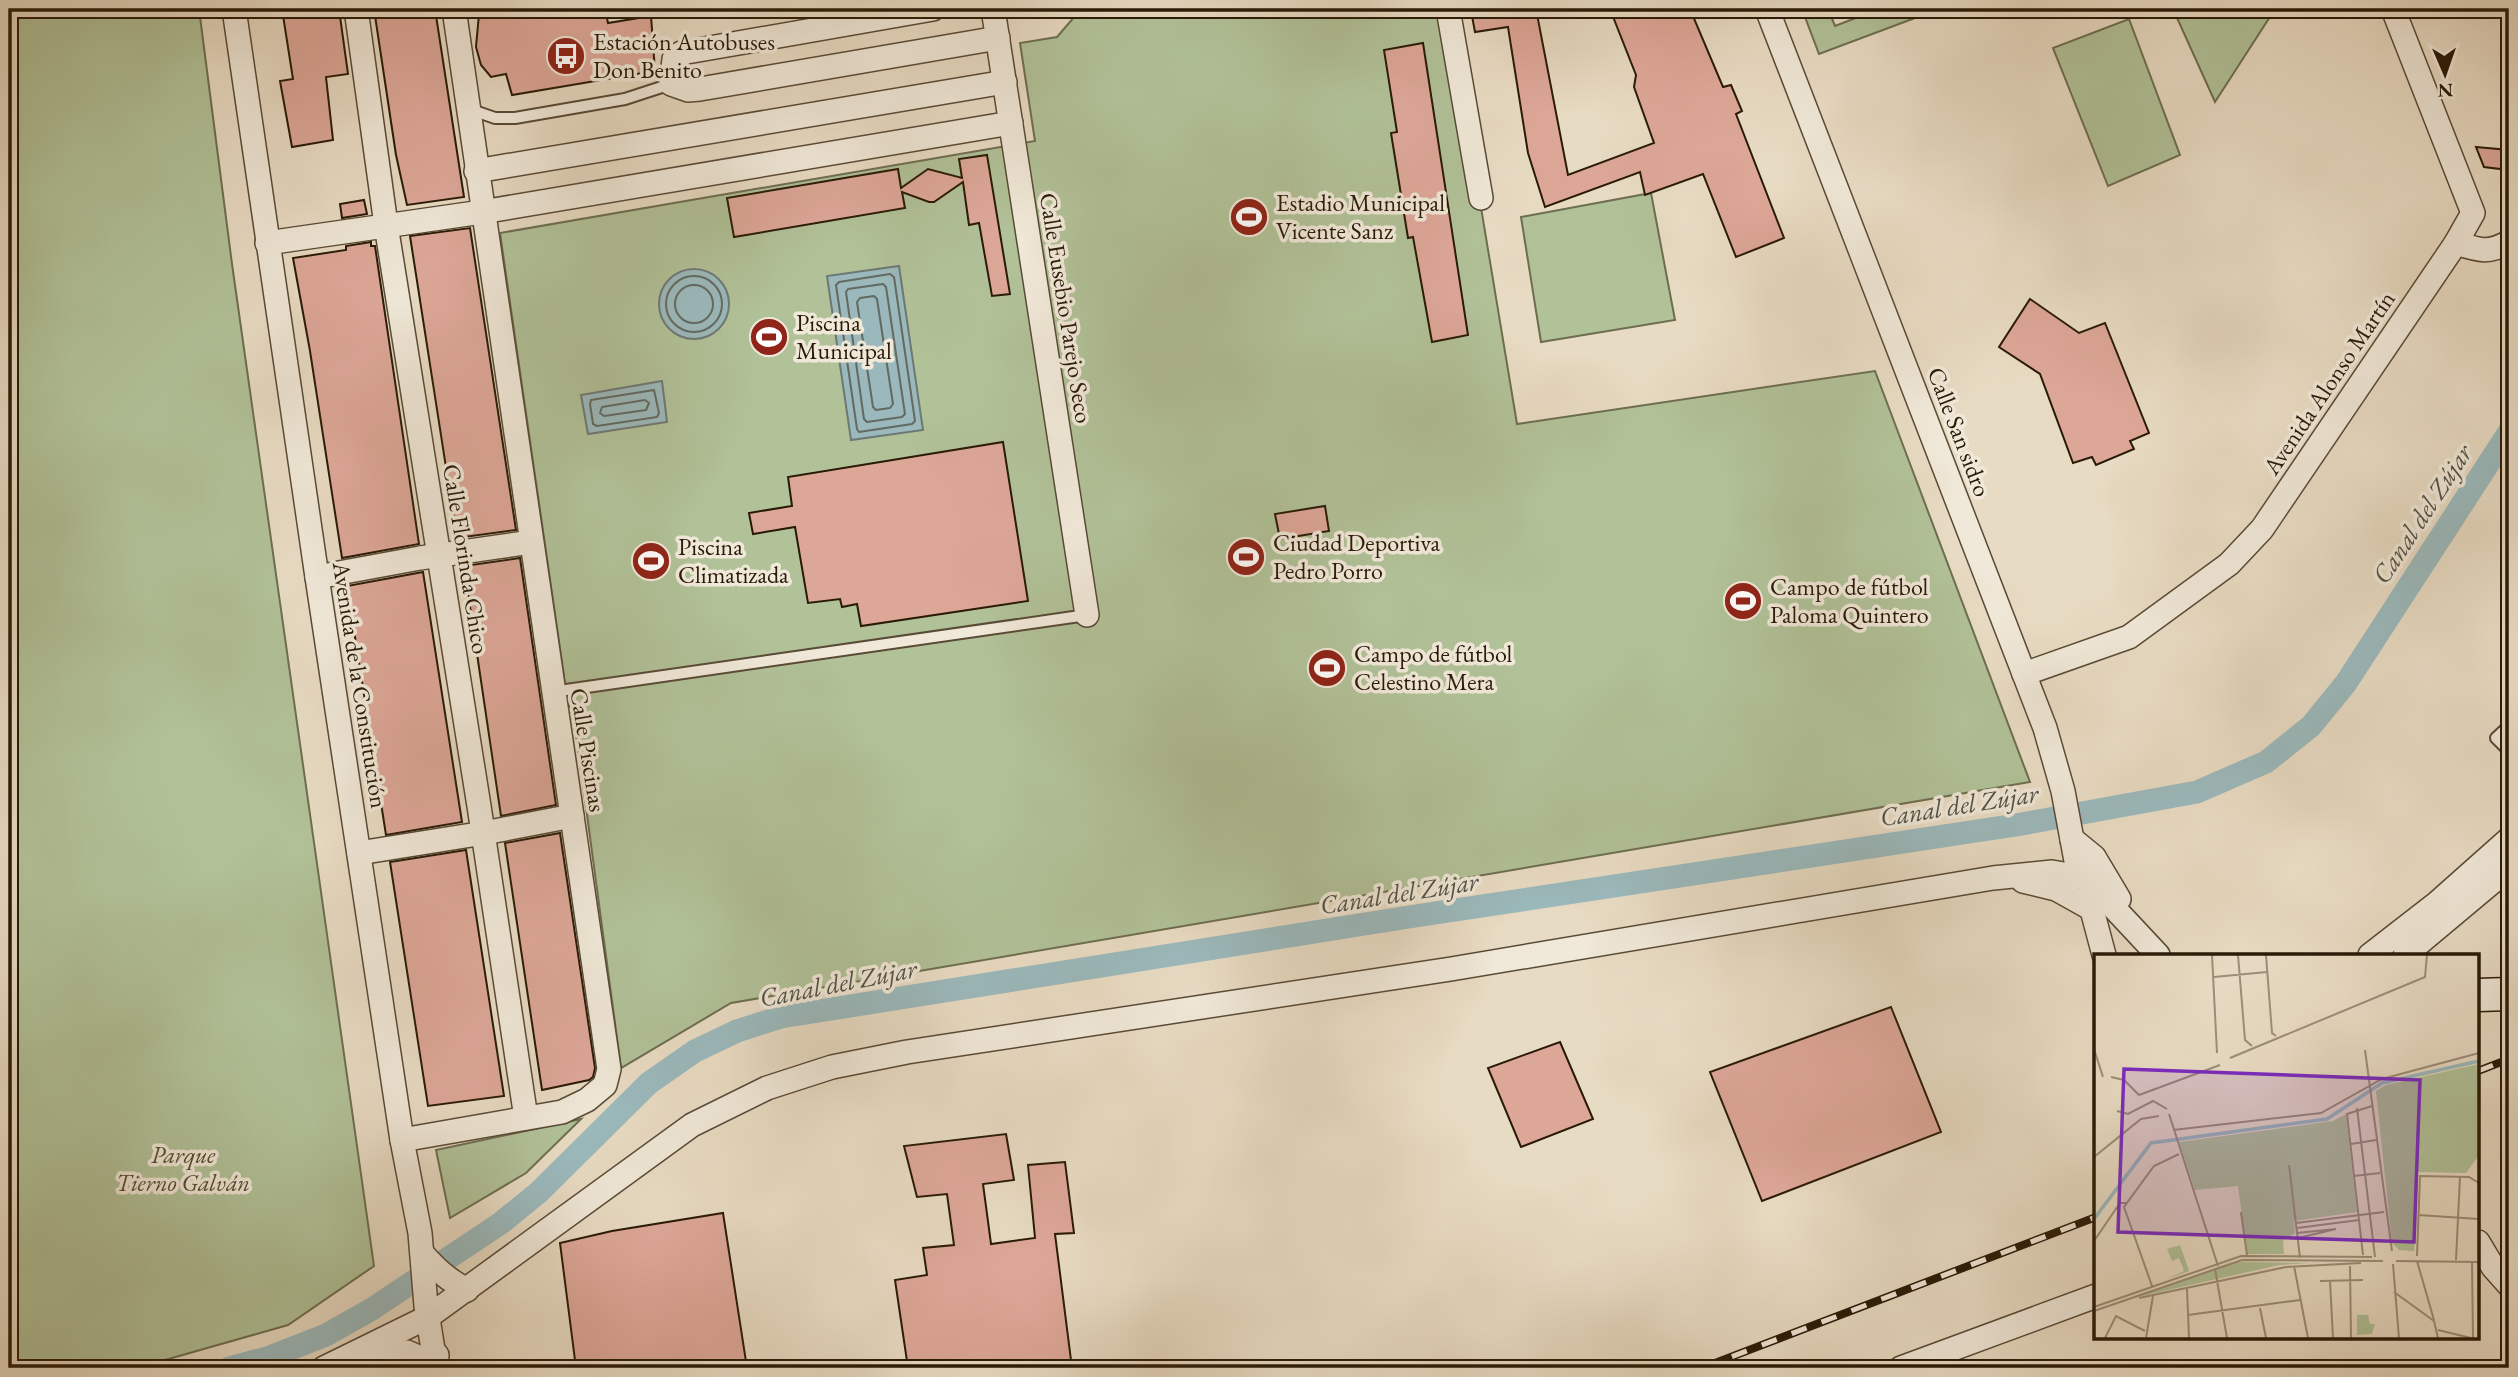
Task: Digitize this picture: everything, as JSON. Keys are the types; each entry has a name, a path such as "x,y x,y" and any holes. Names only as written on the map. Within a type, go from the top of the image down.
{"street":[{"name":"Avenida de la Constitución","path":"234,9 402,1140 422,1247 442,1301 436,1367"},
{"name":"Calle Florinda Chico","path":"356,9 386,225 484,834 526,1118"},
{"name":"Calle Piscinas","path":"402,1140 562,1112 587,1100 605,1085 608,1069 466,108 454,9"},
{"path":"933,9 681,53 674,59 671,83 688,90 700,89 998,38"},
{"name":"Calle Eusebio Parejo Seco","path":"993,9 1087,615"},
{"path":"1448,9 1480,198"},
{"name":"Calle San sidro","path":"1767,9 2045,728 2063,791 2076,861 2086,878"},
{"name":"Avenida Alonso Martín","path":"2024,674 2129,636 2229,564 2262,529 2456,243 2473,213 2393,9"},
{"path":"476,171 1005,82"},
{"path":"267,243 482,212 1011,123"},
{"path":"2456,243 2483,252 2497,249 2509,242"},
{"path":"317,578 531,542"},
{"path":"359,853 484,834 572,816"},
{"path":"2052,872 2063,858 2072,839 2094,857 2150,948"},
{"path":"2371,954 2437,903 2509,839"},
{"path":"2406,954 2509,868"},
{"path":"324,1368 364,1350 442,1301 692,1125 767,1088 832,1067 907,1052 1451,968 2006,877 2052,872 2086,878 2150,948"},
{"path":"2006,877 2056,889 2090,908"},
{"path":"2086,878 2090,908 2104,954"},
{"path":"2480,995 2509,994"},
{"path":"2480,1245 2493,1267 2509,1285"},
{"path":"422,1247 439,1273 442,1301"},
{"path":"1901,1368 2094,1297"},
{"path":"364,1350 407,1352 436,1367"}],"lane":[{"path":"466,108 495,118 515,118 625,99 671,83"},
{"path":"566,690 1087,615"},
{"path":"2509,726 2496,738 2509,751"}],"green space":[{"name":"Parque Tierno Galván","path":"9,9 199,9 232,264 374,1266 288,1325 137,1368 9,1368"},
{"name":"Ciudad Deportiva Pedro Porro","path":"1081,9 1448,9 1517,424 1875,371 2030,782 731,1003 621,1068 577,740 566,690 500,233 1035,141 1020,43 1057,37"},
{"path":"1802,9 1828,9 1835,26 1879,9 1939,9 1819,54"},
{"path":"2173,9 2275,9 2215,102"},
{"path":"2129,19 2180,155 2108,186 2053,48"},
{"path":"1651,193 1675,320 1541,342 1521,217"},
{"path":"581,1119 526,1173 450,1218 436,1150"}],"water":[{"path":"899,266 923,430 851,440 827,276"},
{"path":"694,269 719,279 729,304 719,329 694,339 669,329 659,304 669,279"},
{"path":"662,381 667,422 588,434 581,395"}],"building":[{"path":"282,9 339,9 348,74 326,77 333,140 292,147 280,81 293,79"},
{"path":"374,9 435,9 464,197 407,205 396,155"},
{"name":"Estación Autobuses Don Benito","path":"484,9 605,9 608,23 651,16 655,71 512,95 506,74 491,77 481,65 476,47 479,14 484,13"},
{"path":"1501,9 1536,9 1568,175 1654,143 1634,87 1636,75 1610,9 1690,9 1723,87 1731,85 1742,111 1736,114 1784,238 1736,257 1703,174 1645,195 1640,172 1545,207 1528,153 1508,27 1475,32 1472,16"},
{"path":"1423,43 1468,335 1432,342 1413,237 1408,238 1391,133 1397,132 1384,50"},
{"path":"2476,147 2509,150 2509,170 2484,167"},
{"path":"987,155 1010,294 992,296 979,223 969,225 963,182 934,202 902,192 905,208 734,237 727,198 898,169 901,188 928,169 962,178 959,159"},
{"path":"364,200 367,214 342,218 340,204"},
{"path":"470,228 516,530 457,538 410,236"},
{"path":"371,242 371,246 375,246 419,544 342,558 293,258 346,250 346,246"},
{"path":"2030,299 2079,333 2105,323 2149,433 2130,441 2134,449 2096,465 2092,457 2073,463 2040,374 1999,347"},
{"path":"1003,442 1028,601 861,626 857,604 842,607 840,599 808,603 795,527 753,534 749,513 792,506 788,477"},
{"path":"1325,506 1329,531 1280,539 1275,514"},
{"path":"520,558 556,805 501,816 464,566"},
{"path":"423,572 462,822 386,835 347,586"},
{"path":"560,833 595,1068 593,1077 589,1080 542,1090 505,843"},
{"path":"466,850 504,1096 428,1106 390,862"},
{"path":"1891,1007 1941,1132 1762,1201 1710,1072"},
{"path":"1560,1042 1593,1119 1521,1147 1488,1068"},
{"path":"1006,1134 1014,1180 983,1184 991,1244 1035,1238 1028,1165 1065,1162 1074,1233 1055,1234 1072,1368 908,1368 895,1280 927,1275 923,1248 954,1245 947,1194 917,1197 904,1146"},
{"path":"723,1213 747,1368 576,1368 560,1243 612,1231"}],"waterway":[{"name":"Canal del Zújar","path":"229,1368 270,1357 326,1335 372,1309 501,1223 539,1192 649,1083 695,1051 737,1031 781,1017 1409,917 2016,825 2197,792 2266,762 2311,726 2346,683 2509,432"}],"railway":[{"path":"2480,1070 2509,1059"},
{"path":"1702,1368 2094,1218"}],"place":[{"name":"Estación Autobuses Don Benito","path":"566,56"},
{"name":"Estadio Municipal Vicente Sanz","path":"1249,217"},
{"name":"Piscina Municipal","path":"769,337"},
{"name":"Ciudad Deportiva Pedro Porro","path":"1246,557"},
{"name":"Piscina Climatizada","path":"651,561"},
{"name":"Campo de fútbol Paloma Quintero","path":"1743,601"},
{"name":"Campo de fútbol Celestino Mera","path":"1327,668"}]}
